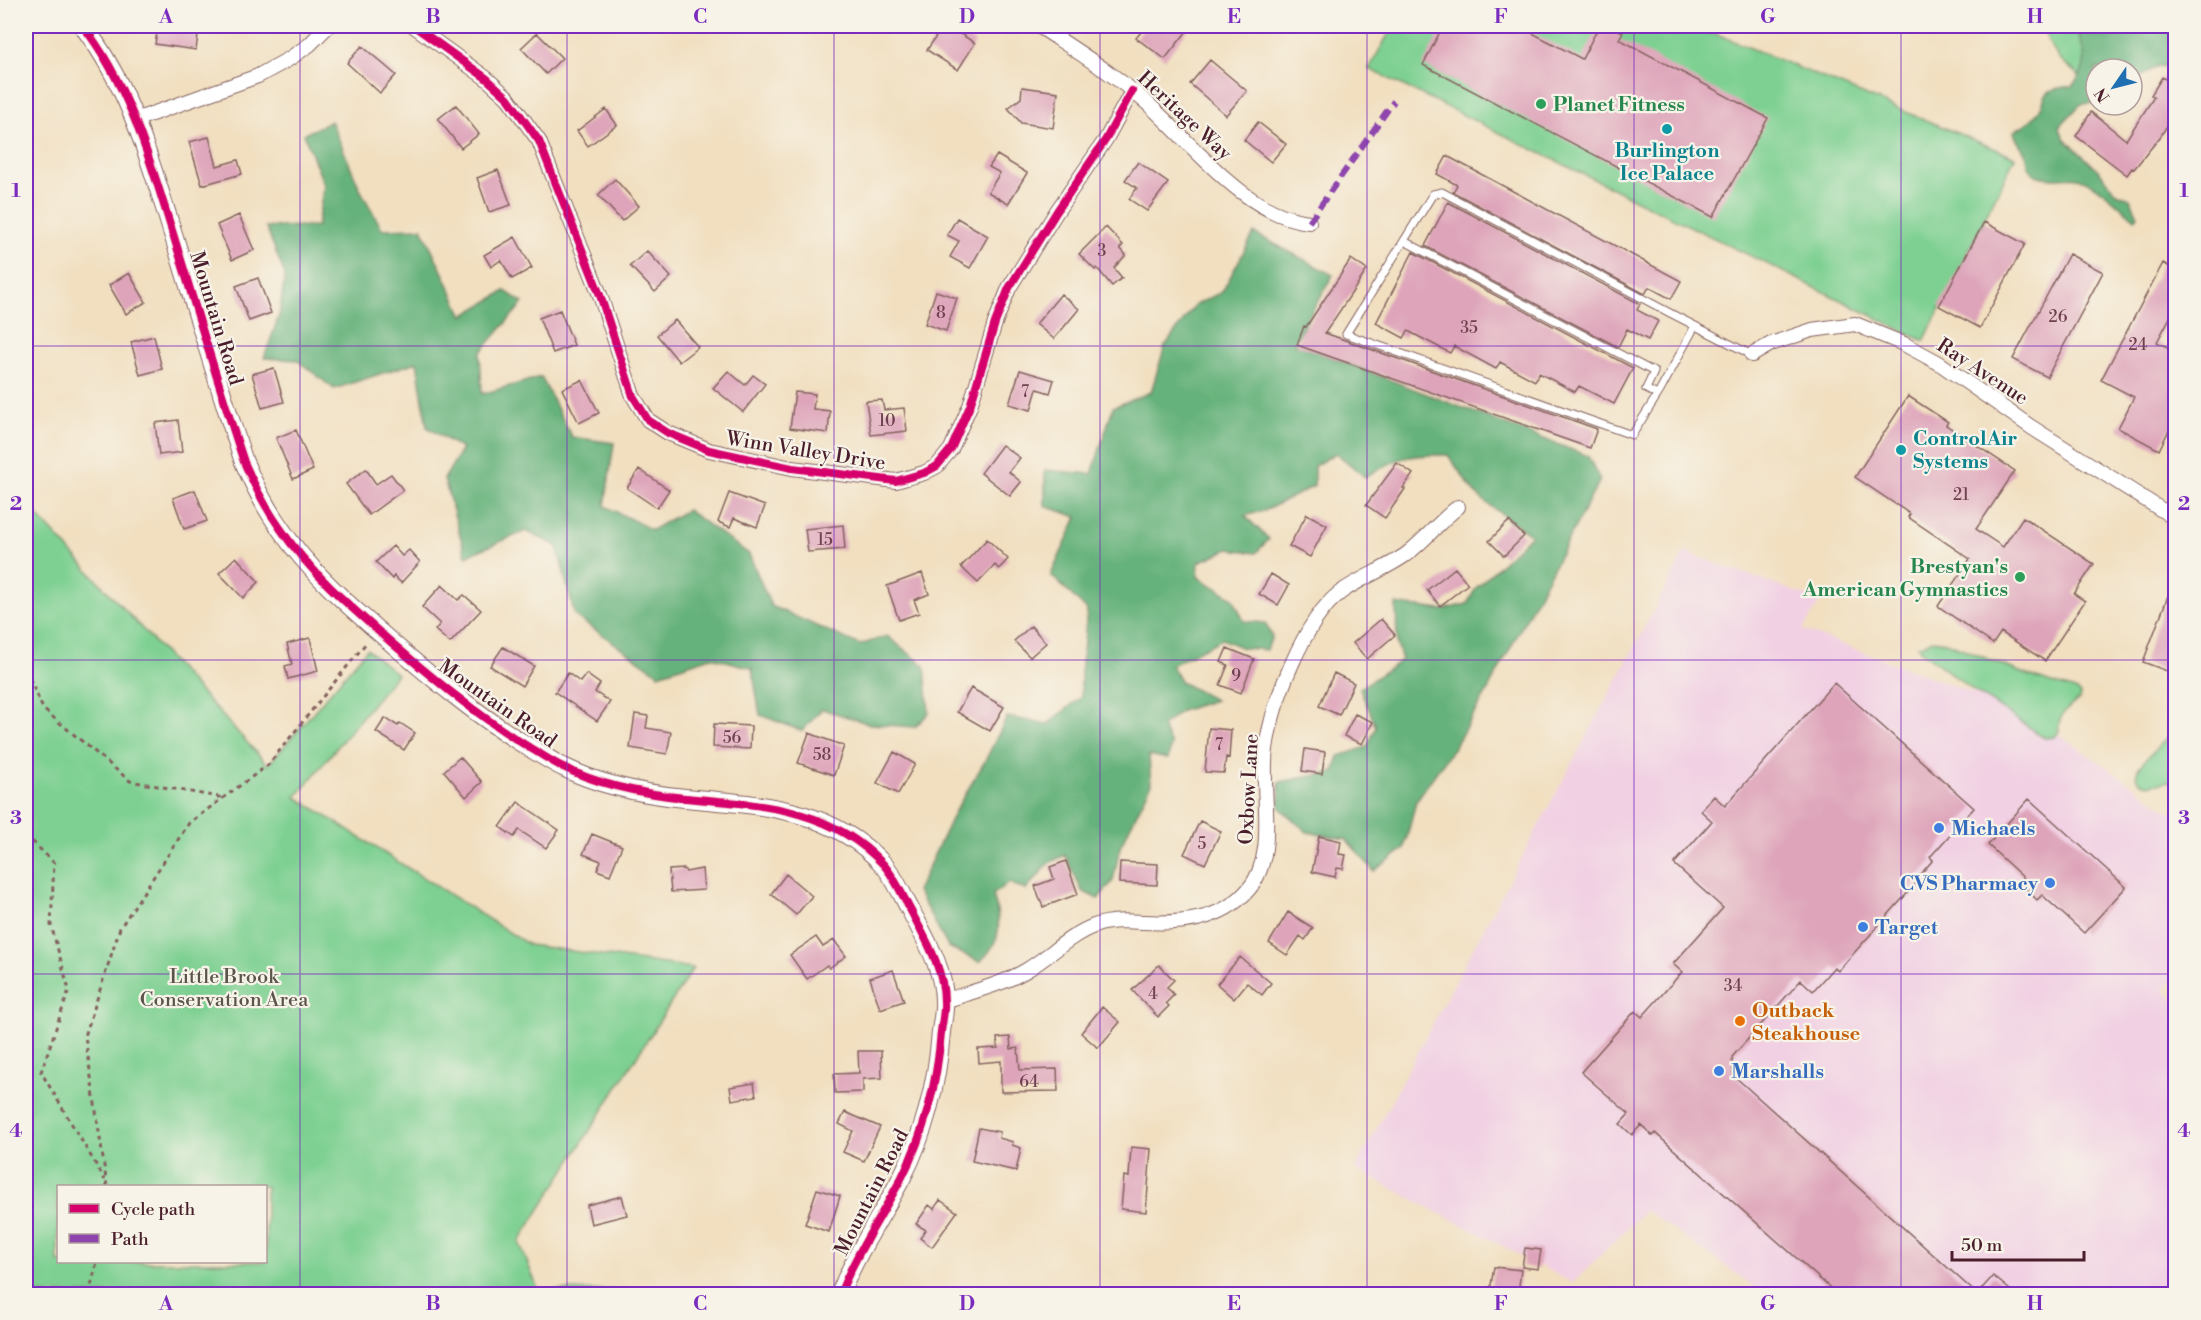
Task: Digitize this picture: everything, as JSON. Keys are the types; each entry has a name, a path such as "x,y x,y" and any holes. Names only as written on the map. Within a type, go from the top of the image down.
{"street":[{"name":"Mountain Road","path":"83,26 114,72 135,120 159,189 244,462 260,497 281,531 338,596 425,672 500,729 563,768 602,782 648,794 771,807 803,814 828,823 884,865 901,892 941,974 944,1001 940,1047 927,1116 903,1174 850,1269 840,1294"},
{"path":"135,120 258,76 295,55 328,26"},
{"name":"Winn Valley Drive","path":"414,26 501,91 524,118 539,141 600,295 633,396 648,420 668,433 709,450 792,468 896,481 924,474 937,466 951,449 970,406 995,323 1009,288 1106,139 1132,91"},
{"name":"Heritage Way","path":"1039,26 1132,91 1231,184 1249,197 1295,221 1309,222"},
{"name":"Ray Avenue","path":"1752,355 1771,344 1812,330 1855,324 1904,344 1939,363 2031,427 2175,519"},
{"name":"Oxbow Lane","path":"944,1001 1025,971 1062,944 1094,926 1120,921 1179,924 1196,920 1222,909 1247,891 1258,874 1264,852 1265,767 1270,728 1294,658 1318,617 1340,593 1406,555 1458,507"}],"lane":[{"path":"1695,326 1632,435 1346,334 1433,195 1442,192 1752,355"},
{"path":"1404,241 1654,372 1646,389 1657,395"}],"path":[{"path":"107,1185 85,1036 120,928 189,823 268,765 376,629"},
{"path":"26,670 43,710 130,781 224,798"},
{"path":"26,835 54,862 51,925 69,990 41,1072 107,1185"},
{"path":"89,1294 97,1263"}],"shaded area":[{"path":"1685,552 1820,601 1803,630 2028,713 2175,815 2175,973 2164,990 2176,1001 2175,1294 1765,1294 1645,1210 1573,1283 1355,1169"}],"green space":[{"path":"1393,26 1680,26 1719,35 2015,157 1924,341 1369,69"},
{"path":"2044,26 2166,26 2116,57 2084,57 2084,78 2061,60 2046,35"},
{"path":"2075,26 2175,26 2175,63 2166,67 2158,66 2144,75 2144,57 2084,57"},
{"path":"2084,64 2084,104 2081,104 2059,127 2065,139 2099,171 2117,193 2130,198 2138,216 2135,219 2086,181 2073,177 2045,178 2034,174 2029,167 2025,152 2017,141 2014,131 2034,117 2048,93 2072,86"},
{"path":"331,121 360,189 382,229 422,228 463,316 505,291 523,303 480,353 482,394 541,377 572,437 614,443 605,506 652,530 687,510 749,554 771,606 860,645 887,636 925,666 929,713 915,727 870,724 822,709 802,731 760,715 752,668 711,657 659,674 575,616 557,546 526,531 466,556 444,479 462,449 427,427 417,362 334,389 297,360 264,358 279,316 285,275 266,227 317,226 324,185 304,134"},
{"path":"1254,233 1333,275 1294,343 1588,456 1600,480 1487,692 1454,747 1416,801 1404,849 1374,871 1346,839 1307,832 1280,808 1279,782 1334,772 1339,756 1367,747 1376,727 1360,688 1402,660 1397,644 1396,604 1441,610 1467,604 1476,588 1531,535 1474,492 1448,455 1404,458 1365,477 1336,453 1314,466 1314,486 1268,509 1245,516 1269,539 1256,553 1229,549 1199,562 1198,577 1233,598 1244,621 1265,623 1272,636 1267,650 1243,648 1222,639 1171,665 1181,682 1215,700 1181,711 1162,726 1171,744 1168,759 1149,755 1151,785 1120,847 1113,881 1098,899 1082,891 1065,855 1049,863 1026,890 1009,883 993,894 998,914 998,931 993,946 980,962 948,947 917,891 955,811 984,763 1007,717 1048,724 1081,697 1087,610 1051,575 1077,517 1045,506 1045,470 1092,474 1113,407 1151,392 1165,346 1195,305 1222,292"},
{"name":"Little Brook Conservation Area","path":"26,503 268,765 367,649 397,674 296,797 529,945 693,968 519,1242 538,1289 650,1290 691,1294 26,1294"},
{"path":"1932,640 1946,642 2027,675 2075,690 2080,694 2079,699 2061,717 2059,731 2055,737 2045,738 1974,691 1920,650 1918,646"},
{"path":"2172,733 2175,733 2175,786 2168,781 2147,785 2139,781 2136,777 2138,769"}],"building":[{"path":"158,26 199,27 196,50 155,44"},
{"path":"943,26 948,26 975,43 958,70 927,50"},
{"path":"1146,26 1191,26 1165,59 1136,38"},
{"name":"Burlington Ice Palace","path":"1443,26 1519,26 1582,59 1599,26 1610,26 1623,32 1619,39 1768,118 1713,217 1423,65"},
{"path":"537,33 562,58 546,74 521,48"},
{"path":"362,46 396,75 380,93 347,63"},
{"path":"1210,60 1247,91 1226,115 1190,84"},
{"path":"2162,77 2175,86 2175,113 2160,137 2127,175 2076,136 2088,117 2097,117 2126,140 2141,117 2144,117 2144,112 2154,97 2151,95"},
{"path":"1022,87 1058,92 1053,128 1021,123 1008,108 1021,98"},
{"path":"456,105 479,134 461,148 438,119"},
{"path":"606,109 617,125 588,146 577,131"},
{"path":"1258,122 1286,144 1271,162 1244,140"},
{"path":"209,137 217,166 238,160 242,174 202,185 189,142"},
{"path":"997,155 1027,173 1008,204 988,192 1000,173 989,167"},
{"path":"1447,156 1681,281 1671,299 1649,287 1645,294 1453,192 1457,185 1437,174"},
{"path":"1138,162 1168,183 1147,211 1129,199 1137,188 1125,180"},
{"path":"498,170 511,205 489,212 477,178"},
{"path":"615,179 639,206 622,221 598,195"},
{"path":"1448,202 1640,304 1637,310 1658,321 1648,340 1627,329 1618,347 1425,246"},
{"path":"239,215 254,250 232,260 217,225"},
{"path":"957,218 988,236 970,268 950,257 959,241 947,235"},
{"path":"1984,222 2025,244 1980,328 1939,306"},
{"path":"1106,227 1123,245 1120,248 1126,255 1114,268 1122,278 1112,286 1097,268 1095,270 1079,254"},
{"path":"515,237 532,268 512,279 501,260 491,267 484,255"},
{"path":"647,251 671,277 655,292 630,266"},
{"path":"1413,252 1633,368 1614,404 1579,386 1575,392 1539,373 1535,381 1500,362 1496,369 1454,346 1450,353 1408,331 1404,338 1376,323"},
{"path":"2069,254 2103,272 2047,377 2013,359"},
{"path":"1351,259 1367,270 1325,333 1597,429 1590,448 1297,345 1304,326 1306,327"},
{"path":"2163,263 2175,270 2175,308 2157,342 2175,351 2175,418 2159,450 2118,428 2134,397 2101,380"},
{"path":"129,273 146,302 126,314 109,285"},
{"path":"258,278 271,313 249,321 236,286"},
{"path":"936,291 957,298 946,331 925,324"},
{"path":"1061,294 1079,309 1054,339 1036,324"},
{"path":"560,310 574,345 553,353 539,318"},
{"path":"675,320 698,347 679,362 657,335"},
{"path":"154,336 162,369 140,375 131,342"},
{"path":"274,368 284,402 262,408 252,374"},
{"path":"1020,370 1054,380 1050,393 1037,389 1031,410 1009,404"},
{"path":"728,371 745,385 753,375 765,384 743,412 713,388"},
{"path":"582,380 599,413 579,423 562,389"},
{"path":"795,392 815,394 813,409 830,411 828,433 790,428"},
{"path":"1908,396 1948,422 1946,425 2015,471 1976,529 2003,547 2023,517 2094,564 2074,594 2085,601 2045,661 2001,632 1993,644 1938,606 1970,559 1908,517 1910,514 1855,477"},
{"path":"882,400 884,410 904,408 907,431 871,435 866,401"},
{"path":"178,420 182,452 159,455 155,423"},
{"path":"296,430 313,470 293,479 276,438"},
{"path":"1002,445 1020,458 1009,472 1021,482 1010,496 981,473"},
{"path":"1397,463 1413,474 1385,518 1366,505"},
{"path":"366,469 376,484 391,474 403,490 369,515 346,484"},
{"path":"639,469 669,490 657,508 627,488"},
{"path":"195,490 207,521 184,529 173,498"},
{"path":"729,493 765,506 757,527 734,518 730,527 718,522"},
{"path":"1307,514 1327,525 1310,557 1289,546"},
{"path":"1509,521 1524,536 1504,556 1489,541"},
{"path":"843,525 845,549 808,552 805,529"},
{"path":"987,539 1008,559 999,569 995,565 978,583 961,567"},
{"path":"393,546 402,556 409,550 420,562 401,583 394,576 392,579 376,562"},
{"path":"236,557 259,582 243,598 219,573"},
{"path":"1455,568 1468,584 1440,606 1427,590"},
{"path":"922,573 929,594 914,600 919,613 899,620 887,586"},
{"path":"1271,574 1289,585 1278,605 1259,594"},
{"path":"2175,580 2175,674 2143,662"},
{"path":"442,585 458,600 464,595 481,610 450,643 435,630 440,624 422,607"},
{"path":"1381,619 1395,635 1367,659 1353,643"},
{"path":"1031,626 1046,643 1030,657 1014,641"},
{"path":"310,638 318,671 288,679 285,666 292,664 287,644"},
{"path":"503,647 534,666 522,686 490,666"},
{"path":"1227,648 1254,659 1241,693 1220,685 1228,665 1221,662"},
{"path":"568,673 580,682 586,674 600,684 595,692 610,702 597,721 555,692"},
{"path":"1334,673 1354,683 1339,715 1319,706"},
{"path":"1834,683 1974,808 1930,857 1933,860 1918,877 1920,879 1838,971 1834,967 1813,991 1801,980 1732,1057 1733,1075 1977,1294 1837,1294 1655,1133 1653,1136 1641,1125 1632,1135 1620,1124 1629,1114 1581,1072 1635,1011 1642,1017 1682,972 1673,964 1723,908 1674,864 1712,821 1701,811 1714,796 1725,806"},
{"path":"971,688 1004,707 990,731 957,712"},
{"path":"635,714 648,716 646,728 671,732 667,754 630,748"},
{"path":"1355,714 1373,722 1362,744 1344,736"},
{"path":"385,718 398,726 400,723 415,733 404,750 376,732"},
{"path":"714,724 751,726 750,749 713,747"},
{"path":"1209,728 1231,730 1229,758 1226,757 1224,773 1205,772"},
{"path":"809,733 844,746 834,775 798,763"},
{"path":"1305,749 1325,752 1322,774 1302,771"},
{"path":"894,752 915,764 898,794 877,783"},
{"path":"460,757 482,782 466,797 444,771"},
{"path":"2029,799 2126,887 2084,933 2042,895 2037,900 2025,888 2029,883 1988,845"},
{"path":"518,802 559,830 546,848 519,830 514,837 500,827"},
{"path":"1200,821 1221,831 1205,864 1184,854"},
{"path":"592,834 622,846 610,875 597,870 601,861 583,854"},
{"path":"1319,836 1341,841 1339,854 1346,855 1343,869 1337,868 1335,877 1312,872"},
{"path":"1066,861 1078,894 1043,907 1035,886 1054,879 1050,867"},
{"path":"1120,862 1158,864 1157,885 1119,883"},
{"path":"684,869 686,872 702,869 704,890 671,892 669,870"},
{"path":"786,874 812,896 796,915 771,894"},
{"path":"1288,912 1313,928 1305,940 1300,936 1287,955 1269,943"},
{"path":"816,937 823,947 834,940 846,956 829,968 827,965 807,979 790,955"},
{"path":"1240,957 1271,983 1262,995 1247,983 1234,999 1217,984"},
{"path":"1159,965 1174,980 1167,987 1174,995 1166,1003 1169,1006 1158,1017 1132,990"},
{"path":"893,970 904,1001 880,1009 870,978"},
{"path":"1102,1007 1120,1022 1098,1048 1081,1033"},
{"path":"1010,1037 1011,1049 1018,1048 1020,1070 1057,1069 1058,1091 1001,1092 1001,1061 979,1063 978,1049 998,1048 997,1038"},
{"path":"858,1051 881,1051 882,1078 863,1079 863,1092 835,1093 834,1074 859,1073"},
{"path":"754,1083 756,1096 732,1100 730,1087"},
{"path":"845,1112 880,1127 864,1161 843,1152 853,1131 839,1124"},
{"path":"979,1128 1000,1132 999,1138 1013,1142 1012,1145 1021,1148 1016,1171 972,1161"},
{"path":"1131,1147 1151,1149 1146,1212 1121,1209 1124,1176 1129,1177"},
{"path":"817,1189 840,1196 829,1232 805,1224"},
{"path":"622,1196 627,1215 591,1224 587,1205"},
{"path":"940,1200 957,1212 932,1247 920,1238 926,1230 916,1224 929,1205 934,1209"},
{"path":"1525,1248 1541,1250 1538,1269 1522,1267"},
{"path":"1494,1267 1521,1270 1518,1294 1490,1291"},
{"path":"1993,1276 2015,1294 1977,1294"}],"marked path":[{"path":"1309,222 1394,101"}],"cycle path":[{"path":"83,26 112,71 135,119 244,462 260,496 275,520 316,572 371,625 455,696 511,736 559,765 591,779 638,791 765,807 816,819 840,830 862,845 883,864 895,881 938,966 944,1005 939,1051 929,1107 917,1143 902,1177 861,1250 840,1294"},
{"path":"414,26 486,78 508,98 539,141 600,295 633,396 648,420 668,433 709,450 792,468 896,481 924,473 937,466 951,449 970,406 995,323 1009,288 1106,139 1132,91"}],"place":[{"name":"Planet Fitness","path":"1541,104"},
{"name":"Burlington Ice Palace","path":"1667,129"},
{"name":"ControlAir Systems","path":"1901,450"},
{"name":"Brestyan's American Gymnastics","path":"2020,577"},
{"name":"Michaels","path":"1939,828"},
{"name":"CVS Pharmacy","path":"2050,883"},
{"name":"Target","path":"1863,927"},
{"name":"Outback Steakhouse","path":"1740,1021"},
{"name":"Marshalls","path":"1719,1071"}]}
